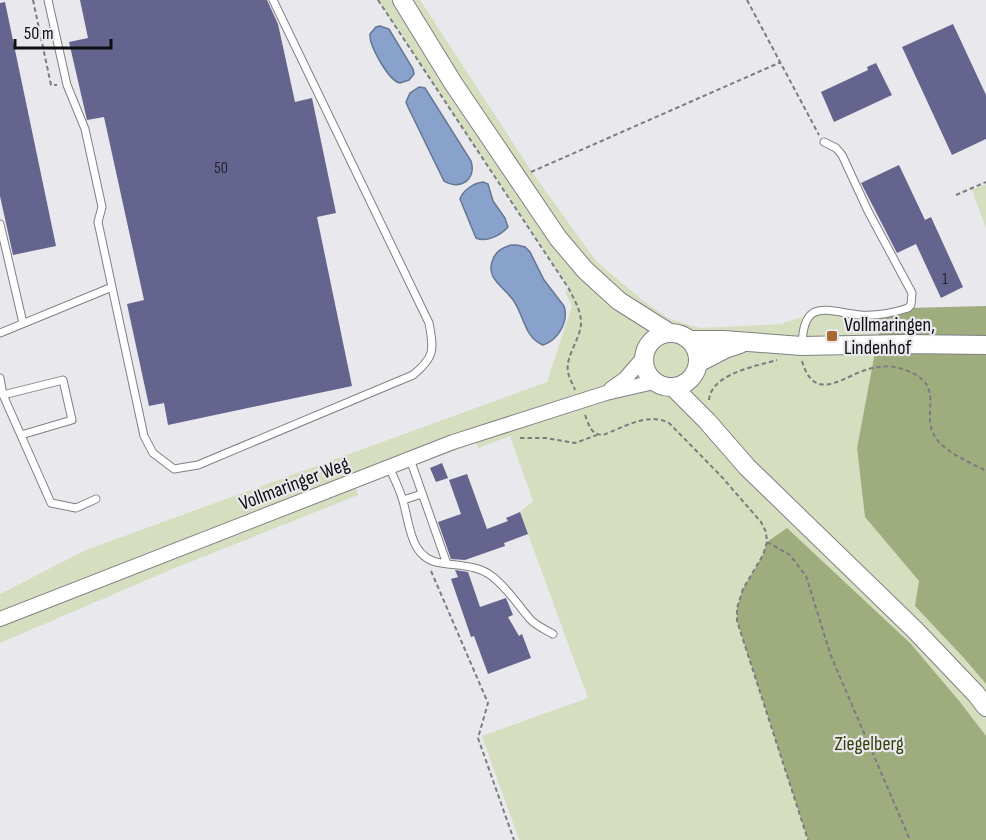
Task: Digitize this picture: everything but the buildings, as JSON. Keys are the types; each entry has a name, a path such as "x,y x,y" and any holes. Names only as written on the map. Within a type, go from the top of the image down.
{"street":[{"path":"402,0 453,83 517,178 558,238 585,270 619,302 669,332 683,335 690,340 696,350 694,371 707,421"},
{"path":"619,302 646,350 647,374 654,382 673,387 707,421 747,467 914,629 986,707"},
{"path":"646,350 661,334 669,332"},
{"path":"690,340 802,346 986,345"},
{"path":"673,387 685,383 694,371 725,349 745,342"},
{"name":"Vollmaringer Weg","path":"606,393 625,379 646,350"},
{"name":"Vollmaringer Weg","path":"0,619 453,442 606,393 654,382"}],"lane":[{"path":"48,0 67,85 85,129 102,207 98,222 144,436 153,453 174,468 198,465 413,375 427,363 433,347 429,323 273,0"},
{"path":"802,346 804,325 815,311 824,309 861,315 882,315 908,308 912,300 912,293 868,211 842,155 836,148 824,142"},
{"path":"0,225 23,323"},
{"path":"0,333 112,287"},
{"path":"0,378 3,395 51,503 76,508 96,499"},
{"path":"3,395 63,380 72,420 21,435"},
{"path":"410,459 447,564"},
{"path":"389,467 403,500 410,534 418,550 426,558 447,564 474,566 494,578 516,599 531,621 553,634"},
{"path":"403,500 422,494"}],"path":[{"path":"33,0 51,85 67,85"},
{"path":"378,0 569,289 581,322 577,342 569,360 568,371 592,431 597,435"},
{"path":"747,0 824,142"},
{"path":"517,178 781,62"},
{"path":"956,195 986,182"},
{"path":"802,346 804,369 816,382 823,385 832,385 860,372 885,366 903,369 919,376 927,386 931,397 930,419 934,435 947,449 986,471"},
{"path":"707,421 709,396 726,376 783,358"},
{"path":"520,438 546,438 574,443 603,435 641,420 661,419 669,423 721,476 761,522 766,531 767,542 763,555 743,589 737,608 737,621 808,840"},
{"path":"767,542 790,555 806,576 831,656 910,840"},
{"path":"426,558 488,703 478,738 514,840"}],"green space":[{"path":"378,0 420,0 532,172 596,261 642,300 670,319 700,328 782,324 808,316 815,311 882,315 857,448 865,517 919,581 963,657 986,684 986,840 519,840 482,736 588,698 520,512 533,501 510,436 478,448 476,443 356,487 358,495 170,570 0,643 0,594 86,550 547,382 572,306 565,292 569,288"},
{"path":"986,184 986,228 972,190"},
{"path":"986,306 986,684 915,606 919,581 865,517 857,448 882,315 908,308"},
{"name":"Ziegelberg","path":"787,528 911,644 986,736 986,840 808,840 737,621 737,608 743,589 763,555 767,542"}],"water":[{"path":"380,26 389,29 413,69 414,74 409,80 400,83 396,81 385,70 376,54 370,34"},
{"path":"419,87 425,88 471,161 471,174 461,184 455,185 444,181 408,107 406,102 410,93"},
{"path":"483,182 488,184 493,201 505,218 508,227 501,233 484,240 476,238 460,199 469,188"},
{"path":"511,245 525,247 530,252 544,280 564,306 565,318 561,330 558,335 543,345 532,337 515,303 492,273 491,266 496,254"}],"place":[{"name":"Vollmaringen, Lindenhof","path":"832,336"}]}
